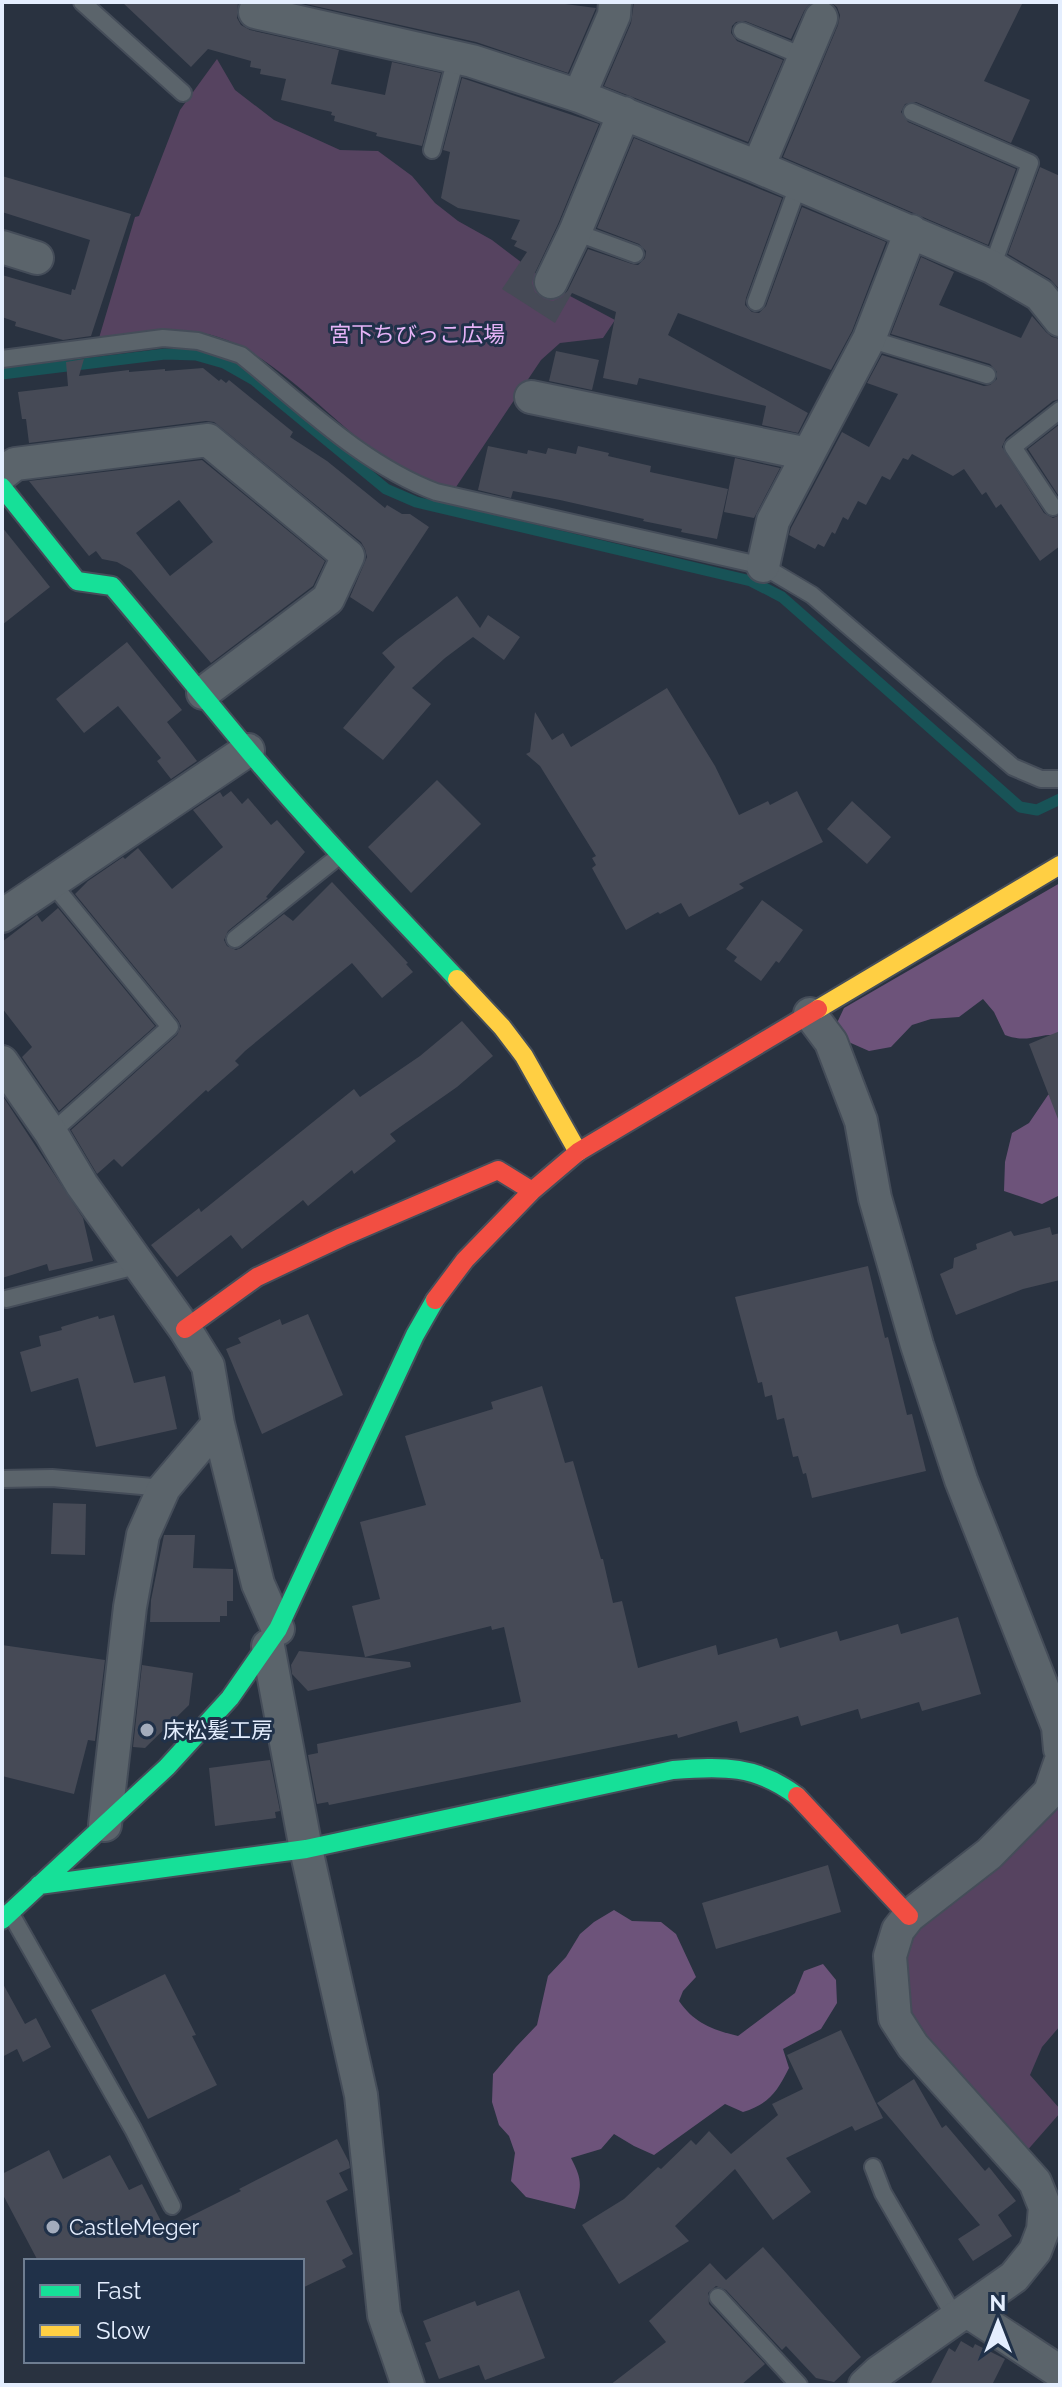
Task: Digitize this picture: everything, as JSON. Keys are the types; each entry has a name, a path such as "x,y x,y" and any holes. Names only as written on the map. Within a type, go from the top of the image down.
{"street":[{"path":"258,2 255,12 456,58 624,113 992,267 1040,295 1060,320"},
{"path":"579,96 614,15 615,2"},
{"path":"758,167 821,18"},
{"path":"551,282 624,113"},
{"path":"763,566 773,521 869,339 911,231"},
{"path":"2,247 37,258"},
{"path":"531,397 808,454"},
{"path":"2,474 15,464 208,440 348,556 328,599 203,693"},
{"path":"2,487 77,581 112,586 248,750 341,855 502,1027 524,1056 578,1152"},
{"path":"2,916 248,750"},
{"path":"6,1916 167,1767 230,1698 273,1638 430,1308 465,1260 532,1191 578,1152 1060,865"},
{"path":"810,1014 831,1042 861,1121 875,1198 917,1345 961,1480 1058,1727 1060,1749"},
{"path":"2,1062 82,1185 208,1366 218,1424 273,1638 306,1849 361,2095 384,2315 408,2385"},
{"path":"185,1329 257,1277 465,1183 498,1170 532,1191"},
{"path":"105,1825 130,1607 143,1535 164,1488 218,1424"},
{"path":"865,2385 1014,2277 1035,2251 1043,2230 1045,2207 1035,2182 913,2046 895,2018 890,1956 898,1930 909,1916 989,1854 1050,1792 1060,1763"},
{"path":"39,1885 306,1849 673,1770 718,1765 760,1771 782,1782 909,1916"},
{"path":"962,2315 1060,2372"}],"lane":[{"path":"82,2 183,93"},
{"path":"742,31 805,57"},
{"path":"432,150 456,58"},
{"path":"912,112 1030,163 992,267"},
{"path":"756,302 798,186"},
{"path":"575,232 635,254"},
{"path":"2,359 163,338 198,341 221,347 241,355 353,446 410,483 464,499 763,566 812,595 1013,767 1041,779 1060,779"},
{"path":"869,339 987,375"},
{"path":"1053,507 1013,447 1060,410"},
{"path":"235,939 341,855"},
{"path":"51,882 170,1027 51,1133"},
{"path":"6,1299 140,1265"},
{"path":"2,1479 52,1478 164,1488"},
{"path":"6,1916 133,2129 172,2206"},
{"path":"873,2167 883,2193 962,2315"},
{"path":"718,2297 799,2385"}],"green space":[{"name":"宮下ちびっこ広場","path":"217,59 235,90 274,120 340,150 378,151 412,176 435,203 458,221 492,240 555,288 615,320 603,338 560,343 541,360 454,490 430,483 392,464 277,370 227,340 202,333 176,331 99,338 135,217 139,216 180,110"},
{"path":"1060,1804 1060,2026 1042,2047 1030,2075 1060,2109 1060,2113 1025,2153 945,2065 907,2013 902,1963 914,1933 989,1876"}],"shaded area":[{"path":"1060,883 1060,1035 1020,1039 1005,1035 994,1012 983,999 959,1017 931,1019 912,1025 891,1047 869,1051 844,1040 836,1025 844,1008"},
{"path":"1060,1088 1060,1195 1042,1204 1004,1191 1005,1162 1012,1133 1029,1123 1048,1095"},
{"path":"614,1910 632,1921 661,1922 676,1934 696,1977 683,1991 679,2001 691,2015 712,2028 738,2036 795,1993 804,1971 823,1964 836,1980 837,2003 821,2029 783,2049 789,2068 766,2101 743,2112 725,2104 654,2155 614,2134 601,2149 571,2158 580,2182 575,2209 526,2197 511,2181 515,2153 509,2136 499,2125 492,2102 493,2074 537,2025 548,1976 566,1957 580,1934"}],"building":[{"path":"122,2 238,2 237,18 241,25 250,30 339,50 331,84 385,95 392,62 441,73 422,146 376,136 377,133 334,121 332,112 281,100 286,79 260,74 261,69 250,67 251,61 208,49 191,67"},
{"path":"297,2 550,2 596,8 568,73 476,42"},
{"path":"634,2 811,2 791,39 745,21 732,26 731,33 737,41 783,60 748,142 604,86 631,23"},
{"path":"830,2 1023,2 984,81 1030,100 1011,143 916,102 905,104 901,112 908,122 1016,169 988,245 783,157 838,25 840,15 837,7"},
{"path":"462,78 599,124 534,275 532,283 535,292 544,299 553,301 562,297 588,249 638,265 645,258 646,251 639,244 597,228 634,138 782,198 746,298 745,305 752,312 759,313 766,306 802,207 886,242 852,331 831,370 678,313 668,335 808,413 798,433 762,425 766,406 639,378 637,385 603,378 616,312 572,293 555,323 502,289 527,252 514,246 517,241 511,239 520,220 458,208 441,198 450,152 443,150"},
{"path":"1040,167 1060,176 1060,290 1050,279 1008,254"},
{"path":"2,176 131,214 91,336 63,340 15,326 16,322 2,317 2,275 71,295 90,240 2,212"},
{"path":"921,257 954,272 939,305 1021,338 1032,316 1052,337 1060,339 1060,399 1053,401 1006,438 1002,447 1044,513 1053,518 1060,515 1060,546 1040,561 1001,504 996,508 986,492 982,495 964,469 953,476 912,454 908,460 903,458 890,480 882,476 866,505 858,501 848,520 843,517 824,547 818,544 815,549 789,535 842,432 869,447 898,394 867,383 882,355 984,386 997,379 997,372 990,364 891,334"},
{"path":"556,351 599,360 592,390 549,381"},
{"path":"84,359 79,376 129,370 203,368 219,381 221,379 226,383 229,380 293,432 290,437 327,461 385,508 387,505 402,514 410,514 429,527 373,612 350,597 367,557 361,542 214,422 29,443 18,392 68,386 66,362"},
{"path":"1060,424 1060,498 1028,449"},
{"path":"488,446 527,454 528,450 546,454 548,448 576,454 578,446 651,466 650,472 728,489 717,539 560,500 513,491 511,498 478,490"},
{"path":"735,458 780,468 754,518 724,512"},
{"path":"202,460 325,561 313,586 211,663 131,570 117,562 102,559 96,551 89,556 29,481","holes":["179,500 213,542 170,576 136,533"]},
{"path":"2,527 50,587 2,625"},
{"path":"457,596 480,628 488,615 520,637 504,660 473,637 445,658 412,688 431,704 383,760 343,728 395,667 382,653"},
{"path":"127,642 182,710 167,722 197,761 171,779 157,761 161,758 118,706 84,733 56,699"},
{"path":"667,688 715,766 739,815 768,801 770,805 797,791 823,842 739,884 744,888 689,917 681,903 626,930 592,868 596,865 592,858 596,856 540,766 526,754 530,752 535,712 552,740 563,733 571,747"},
{"path":"437,780 481,824 411,893 368,847"},
{"path":"231,791 242,804 248,798 271,825 277,820 305,852 268,898 228,931 224,940 227,946 236,950 241,948 284,914 293,921 332,882 413,972 382,998 352,963 245,1051 235,1061 239,1065 208,1092 206,1090 122,1167 114,1159 97,1174 71,1130 177,1035 181,1026 75,894 88,881 138,848 172,889 223,847 193,810 220,792 223,797"},
{"path":"852,801 891,837 867,864 827,829"},
{"path":"762,900 803,930 779,963 776,961 761,981 734,961 737,957 726,949"},
{"path":"58,908 155,1026 59,1111 22,1057 32,1047 2,1008 2,942 37,915 42,922"},
{"path":"462,1021 493,1056 457,1087 390,1134 396,1141 354,1174 352,1170 308,1206 303,1200 242,1249 231,1235 177,1277 151,1245 199,1208 201,1212 354,1089 360,1097 420,1056"},
{"path":"1060,1031 1060,1119 1058,1119 1029,1044"},
{"path":"2,1095 83,1218 93,1261 49,1271 47,1264 2,1278"},
{"path":"1050,1227 1052,1235 1060,1233 1060,1280 1023,1289 956,1315 940,1274 953,1268 954,1258 977,1249 976,1244 1011,1231 1014,1236"},
{"path":"868,1266 885,1338 888,1337 907,1415 912,1414 926,1471 812,1498 806,1473 803,1474 798,1456 793,1457 784,1418 777,1420 772,1395 765,1397 762,1382 758,1383 735,1297"},
{"path":"308,1314 343,1395 262,1434 226,1349 241,1343 238,1338 280,1319 282,1325"},
{"path":"114,1315 134,1383 165,1376 177,1429 96,1447 78,1378 31,1392 20,1352 41,1346 39,1336 62,1330 61,1327 98,1316 99,1319"},
{"path":"542,1386 565,1463 573,1461 613,1603 622,1601 638,1668 716,1645 718,1655 777,1638 780,1648 837,1631 840,1641 898,1624 901,1634 958,1617 981,1694 922,1711 919,1702 861,1719 858,1709 801,1726 798,1716 740,1733 737,1721 678,1738 677,1734 329,1805 328,1802 317,1804 308,1755 318,1753 317,1744 521,1702 504,1627 492,1630 491,1626 365,1657 352,1606 380,1599 360,1522 426,1505 405,1436 493,1409 491,1402"},
{"path":"53,1503 86,1504 85,1555 51,1554"},
{"path":"164,1535 195,1535 193,1568 233,1569 233,1601 227,1601 227,1616 220,1616 220,1622 150,1622 151,1600"},
{"path":"2,1645 105,1660 95,1741 88,1740 74,1794 2,1776"},
{"path":"299,1651 410,1662 411,1667 308,1691 292,1674 291,1665"},
{"path":"142,1665 193,1673 189,1705 145,1748 133,1747"},
{"path":"270,1760 280,1811 275,1812 276,1818 215,1826 209,1768"},
{"path":"828,1865 841,1912 716,1949 702,1903"},
{"path":"165,1974 217,2085 148,2119 91,2010"},
{"path":"2,1982 25,2024 36,2018 51,2047 23,2062 17,2049 2,2057"},
{"path":"841,2030 883,2118 855,2131 852,2126 786,2158 811,2192 773,2220 735,2169 675,2226 689,2241 619,2284 582,2225 624,2199 691,2140 696,2145 709,2131 731,2154 778,2115 772,2104 803,2089 787,2055"},
{"path":"914,2079 942,2128 946,2125 985,2171 989,2167 1016,2201 998,2215 1012,2236 973,2261 958,2239 980,2225 877,2103"},
{"path":"337,2139 349,2162 350,2168 339,2173 348,2190 326,2201 353,2254 342,2260 346,2267 304,2287 304,2259 37,2259 2,2193 2,2174 49,2150 63,2179 110,2155 129,2190 142,2184 165,2229 241,2191 239,2189"},
{"path":"763,2247 861,2357 834,2382 816,2378 786,2346 782,2350 726,2290 716,2286 708,2293 709,2304 765,2364 741,2385 610,2385 666,2342 649,2321 710,2263 726,2280"},
{"path":"519,2290 545,2358 485,2380 479,2365 439,2379 425,2343 431,2341 423,2321 475,2301 477,2306"},
{"path":"961,2341 973,2348 975,2344 1005,2359 992,2385 930,2385 949,2348 955,2352"}],"waterway":[{"path":"2,374 165,354 196,355 224,363 254,380 386,489 416,502 751,581 782,597 1020,807 1037,810 1060,799"}],"traffic: fast":[{"path":"2,487 77,581 112,586 273,779 457,979"},
{"path":"2,1920 167,1767 230,1698 278,1629 415,1335 435,1300"},
{"path":"39,1885 306,1849 673,1770 723,1768 753,1773 797,1796"}],"traffic: slow":[{"path":"818,1009 1060,865"},
{"path":"457,979 502,1027 524,1056 578,1152"}],"traffic: jam":[{"path":"435,1300 465,1260 532,1191 578,1152 818,1009"},
{"path":"185,1329 257,1277 498,1170 532,1191"},
{"path":"797,1796 909,1916"}],"place":[{"name":"床松髪工房","path":"147,1730"},
{"name":"CastleMeger","path":"53,2227"}]}
